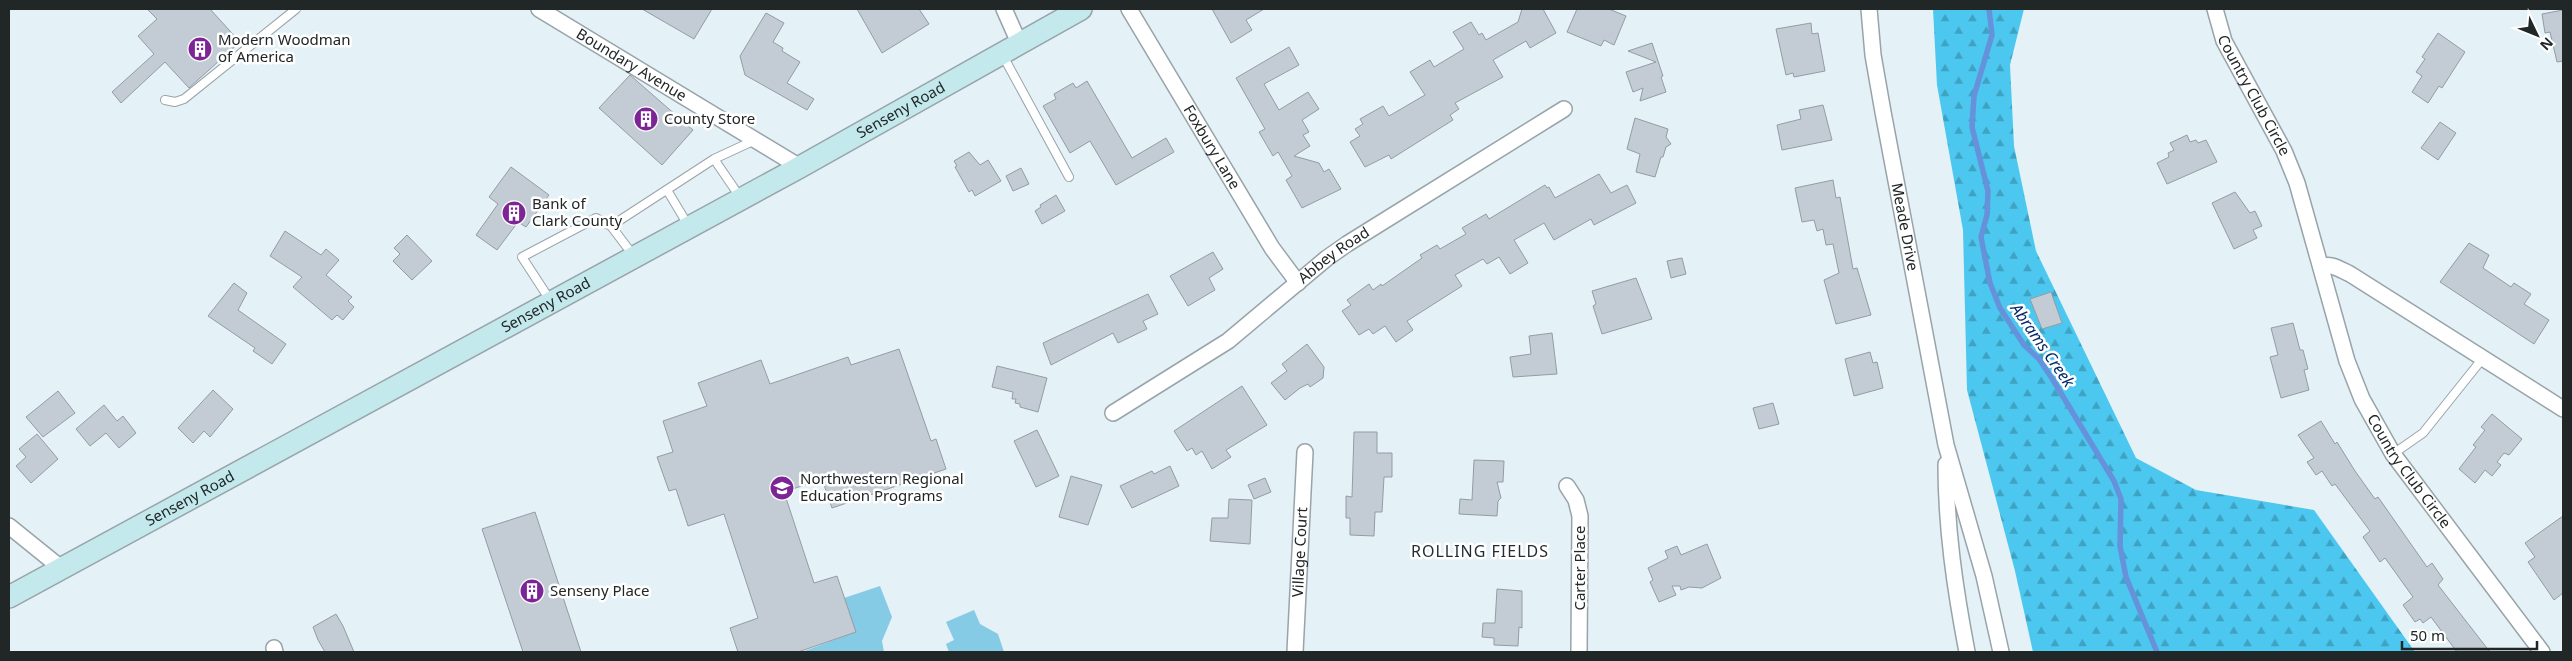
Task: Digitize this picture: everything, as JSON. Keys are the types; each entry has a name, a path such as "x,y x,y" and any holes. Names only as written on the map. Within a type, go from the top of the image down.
{"main road":[{"name":"Senseny Road","path":"9,596 800,167 1081,9"}],"street":[{"name":"Boundary Avenue","path":"539,9 800,167"},
{"path":"1004,9 1011,49"},
{"name":"Foxbury Lane","path":"1129,9 1272,248 1298,283"},
{"name":"Meade Drive","path":"1869,9 1873,55 1882,112 1946,445 1984,576 2001,652"},
{"name":"Country Club Circle","path":"2215,9 2224,42 2284,151 2294,175 2347,361 2362,399 2393,454 2542,652"},
{"name":"Abbey Road","path":"1113,413 1228,341 1347,244 1564,109"},
{"path":"2321,267 2325,265 2333,266 2350,274 2563,409"},
{"name":"Meade Drive","path":"1946,445 1946,514 1953,579 1967,652"},
{"name":"Village Court","path":"1295,652 1305,452"},
{"name":"Carter Place","path":"1568,486 1576,500 1580,516 1579,652"},
{"path":"9,526 61,568"}],"lane":[{"path":"165,100 175,102 184,99 296,9"},
{"path":"1011,49 1068,176"},
{"path":"611,226 714,159 754,140"},
{"path":"714,159 741,198"},
{"path":"667,190 689,227"},
{"path":"551,302 522,257 596,218 611,226 634,257"},
{"path":"2393,454 2423,433 2483,358"}],"shaded area":[{"path":"880,586 892,617 882,641 884,652 802,652 855,632 844,598"},
{"path":"974,610 980,624 998,634 1004,652 949,652 946,644 954,640 946,622"}],"green space":[{"path":"1933,9 2024,9 2010,65 2014,146 2036,251 2136,458 2196,490 2314,510 2415,652 2033,652 2015,571 1967,390 1963,230 1937,85"}],"building":[{"path":"147,9 210,9 240,42 189,88 165,62 121,103 112,92 154,54 138,36 157,19"},
{"path":"642,9 712,9 694,39"},
{"path":"857,9 919,9 929,24 882,53"},
{"path":"1212,9 1264,9 1246,20 1252,30 1231,43"},
{"path":"1522,9 1543,9 1556,33 1530,48 1526,41 1493,60 1503,77 1455,103 1459,109 1450,115 1453,120 1391,159 1389,155 1365,167 1350,142 1360,136 1355,129 1363,124 1360,119 1383,106 1389,116 1425,95 1410,72 1430,60 1434,67 1464,49 1453,32 1471,22 1479,35 1482,33 1486,40 1518,22"},
{"path":"1577,9 1609,9 1626,16 1614,45 1604,40 1601,46 1567,32"},
{"path":"2563,10 2563,61 2557,62 2550,32 2545,33 2542,14"},
{"path":"766,13 784,23 773,42 783,48 782,51 800,62 787,83 814,99 807,110 745,75 740,56"},
{"path":"1811,23 1812,34 1818,33 1825,71 1794,77 1793,73 1786,75 1776,29"},
{"path":"2438,33 2465,52 2442,88 2439,86 2428,103 2412,92 2422,76 2416,72 2425,59 2422,57"},
{"path":"1652,43 1663,76 1661,77 1666,92 1640,101 1643,88 1633,92 1626,72 1656,62 1628,51"},
{"path":"1289,47 1299,65 1264,84 1279,110 1308,92 1319,109 1302,120 1309,132 1303,135 1310,146 1294,156 1319,163 1324,172 1329,169 1341,189 1302,208 1286,180 1292,176 1278,152 1273,156 1259,132 1265,129 1236,78"},
{"name":"County Store","path":"630,75 693,130 662,165 599,108"},
{"path":"1087,81 1132,158 1166,138 1174,152 1116,185 1090,141 1070,153 1043,106 1056,99 1054,94 1073,83 1076,88"},
{"path":"1823,105 1832,140 1782,150 1777,125 1801,119 1799,110"},
{"path":"1635,118 1668,129 1666,137 1671,144 1666,147 1663,157 1661,157 1655,177 1636,172 1640,154 1627,149"},
{"path":"2440,122 2456,133 2438,160 2421,148"},
{"path":"2187,135 2190,142 2196,140 2198,143 2206,140 2217,162 2167,184 2157,163 2169,157 2168,153 2174,150 2170,143"},
{"path":"969,152 980,165 988,160 1001,181 975,196 972,190 969,192 955,167 957,166 954,161"},
{"name":"Bank of Clark County","path":"511,167 549,195 526,227 518,222 497,250 476,235 498,204 489,197"},
{"path":"1021,168 1029,184 1013,191 1006,176"},
{"path":"1599,174 1611,193 1627,185 1636,203 1594,225 1591,219 1554,240 1544,223 1514,240 1528,263 1510,274 1499,257 1487,264 1483,259 1455,275 1462,286 1407,321 1413,330 1396,342 1385,326 1373,334 1369,329 1359,335 1342,311 1351,305 1347,300 1369,284 1373,290 1381,284 1382,286 1422,258 1420,255 1437,245 1440,249 1466,234 1462,228 1486,214 1489,219 1545,185 1547,188 1549,187 1555,198"},
{"path":"1833,180 1836,198 1840,197 1853,269 1857,268 1871,315 1836,324 1824,280 1839,273 1833,244 1826,245 1823,229 1817,231 1814,220 1802,222 1795,188"},
{"path":"2235,192 2250,213 2255,211 2262,226 2253,230 2257,238 2234,249 2212,203"},
{"path":"1056,195 1065,211 1042,224 1035,211 1041,207 1040,205"},
{"path":"285,231 321,255 326,249 339,260 326,275 352,297 348,301 354,307 343,320 337,315 332,320 293,287 302,277 270,256"},
{"path":"407,235 432,261 412,280 393,261 400,254 394,248"},
{"path":"2469,243 2489,255 2483,268 2511,287 2514,283 2531,294 2524,304 2549,320 2534,344 2440,282"},
{"path":"1213,252 1223,269 1209,278 1215,290 1188,306 1170,276"},
{"path":"1682,258 1686,274 1671,278 1667,261"},
{"path":"1636,278 1652,319 1602,334 1593,306 1596,304 1592,291"},
{"path":"234,283 247,293 238,310 286,344 272,364 253,351 255,348 208,316"},
{"path":"2051,292 2062,323 2042,329 2030,299"},
{"path":"1148,294 1158,314 1143,321 1147,329 1118,343 1113,333 1051,365 1043,343"},
{"path":"2293,323 2300,350 2303,350 2308,369 2304,370 2309,390 2281,398 2270,357 2278,355 2271,328"},
{"path":"1552,333 1557,374 1513,377 1510,357 1531,354 1529,336"},
{"path":"1307,344 1324,367 1323,378 1310,387 1308,384 1300,388 1285,400 1271,383 1287,371 1282,364"},
{"path":"899,349 931,441 936,439 946,469 832,508 822,479 784,492 814,583 837,576 856,632 798,652 738,652 730,628 758,618 724,514 688,526 676,489 669,491 657,457 673,452 663,421 707,406 698,383 761,360 770,384 848,357 851,365"},
{"path":"1870,352 1873,363 1877,362 1883,388 1854,396 1845,359"},
{"path":"997,366 1047,378 1038,412 1020,407 1020,404 1015,403 1016,399 1012,399 1013,392 992,387"},
{"path":"1242,386 1267,425 1226,450 1231,457 1212,469 1202,451 1196,455 1192,448 1187,451 1174,431"},
{"path":"213,390 233,409 210,437 204,431 193,443 178,428"},
{"path":"58,391 75,413 43,437 26,417"},
{"path":"1773,403 1779,424 1759,429 1753,408"},
{"path":"104,405 117,421 123,416 136,433 119,448 106,433 90,446 76,429"},
{"path":"2492,414 2522,439 2509,455 2504,453 2497,462 2501,465 2492,476 2485,470 2475,483 2459,469 2476,447 2473,445 2485,430 2481,427"},
{"path":"2321,421 2335,444 2337,442 2375,499 2378,497 2427,567 2432,563 2443,579 2438,585 2490,652 2457,652 2431,617 2423,623 2420,619 2415,622 2403,605 2413,597 2385,558 2380,562 2363,537 2370,531 2335,484 2332,486 2322,471 2316,475 2307,462 2314,458 2298,435"},
{"path":"1037,430 1059,476 1036,487 1014,441"},
{"path":"1354,432 1377,432 1377,453 1392,453 1392,477 1384,477 1382,512 1375,512 1374,536 1350,535 1350,518 1346,518 1346,496 1352,497"},
{"path":"37,434 58,459 31,483 16,466 26,457 19,449"},
{"path":"1474,460 1504,461 1503,482 1497,482 1501,498 1498,501 1497,516 1459,514 1460,499 1472,500"},
{"path":"1170,466 1179,486 1132,508 1120,486 1152,471 1154,474"},
{"path":"1071,476 1102,485 1088,525 1059,517"},
{"path":"1265,478 1271,492 1254,499 1248,485"},
{"path":"1229,499 1252,500 1250,544 1210,541 1212,518 1228,518"},
{"name":"Senseny Place","path":"535,512 581,652 523,652 482,529"},
{"path":"2563,516 2563,593 2554,600 2528,562 2535,557 2525,543"},
{"path":"1707,544 1721,578 1702,588 1689,587 1681,590 1680,586 1672,586 1676,595 1659,602 1650,582 1653,580 1648,568 1668,558 1665,551 1677,546 1681,555"},
{"path":"1497,589 1522,591 1522,628 1519,627 1518,646 1494,645 1494,638 1482,637 1483,623 1495,623"},
{"path":"336,614 354,652 325,652 318,640 313,627"}],"waterway":[{"name":"Abrams Creek","path":"1989,9 1992,35 1974,96 1972,127 1988,191 1987,215 1981,237 1990,283 2000,308 2024,345 2039,359 2053,380 2114,481 2121,499 2120,546 2126,577 2157,652"}],"place":[{"name":"Modern Woodman of America","path":"200,49"},
{"name":"County Store","path":"646,119"},
{"name":"Bank of Clark County","path":"514,213"},
{"name":"Northwestern Regional Education Programs","path":"782,488"},
{"name":"Senseny Place","path":"532,591"}],"district":[{"name":"ROLLING FIELDS","path":"1480,551"}]}
